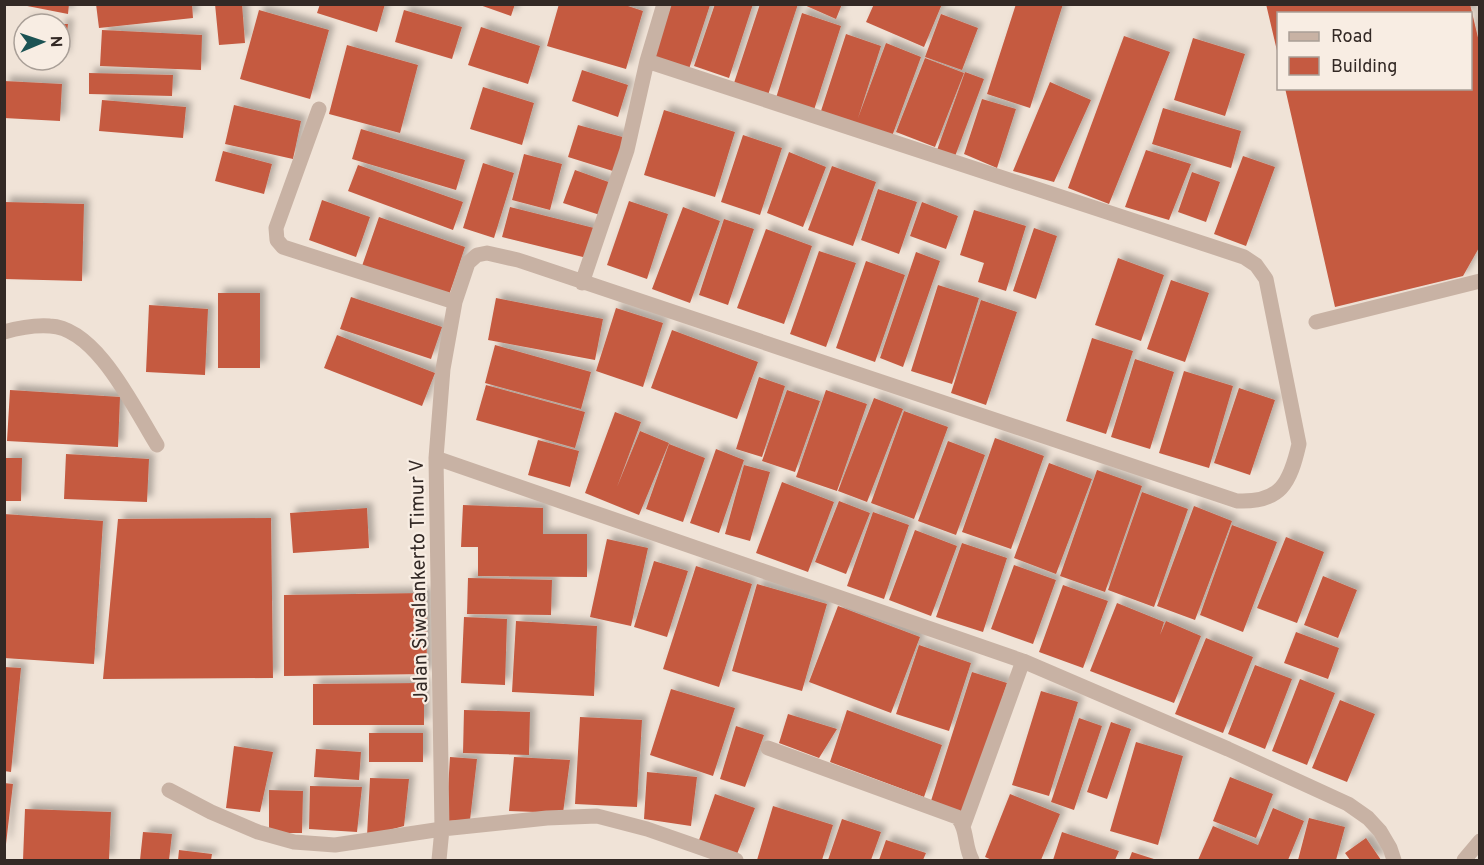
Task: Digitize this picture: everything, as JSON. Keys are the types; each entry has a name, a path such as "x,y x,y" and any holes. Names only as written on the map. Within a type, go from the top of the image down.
{"street":[{"path":"582,283 627,150 647,61 664,4"},
{"name":"Jalan Siwalankerto Timur V","path":"439,861 442,830 436,458 443,369 455,302 468,264 477,255 487,253 518,260 1237,501 1255,502 1273,495 1286,483 1294,465 1299,444 1266,279 1256,265 1244,257 647,61"},
{"path":"319,109 276,228 277,240 283,247 455,302"},
{"path":"1316,322 1479,281"},
{"path":"4,332 52,326 80,336 107,363 156,445"},
{"path":"436,458 1023,661 1228,749 1348,804 1368,818 1380,831 1392,854"},
{"path":"972,861 968,854 963,824 1023,661"},
{"path":"768,748 957,817 963,824"},
{"path":"169,790 211,812 258,832 294,842 335,845 547,818 597,816 647,829 736,861"},
{"path":"1464,861 1479,842"}],"building":[{"path":"17,4 69,4 68,12"},
{"path":"96,4 192,4 193,18 99,28"},
{"path":"215,4 242,4 245,43 219,45"},
{"path":"320,4 385,4 377,32 317,13"},
{"path":"477,4 515,4 511,16"},
{"path":"559,4 622,4 643,11 626,69 547,46"},
{"path":"715,4 753,4 729,78 694,66"},
{"path":"760,4 798,4 768,95 734,83"},
{"path":"802,4 842,4 836,19"},
{"path":"874,4 942,4 924,47 866,22"},
{"path":"1016,4 1063,4 1030,108 987,94"},
{"path":"1266,4 1470,4 1472,12 1277,12 1277,51"},
{"path":"671,5 710,5 689,69 654,57"},
{"path":"259,10 329,30 310,99 240,79"},
{"path":"404,10 462,27 452,59 395,42"},
{"path":"1472,12 1480,46 1480,246 1463,276 1335,307 1285,90 1472,90"},
{"path":"802,13 841,26 814,110 776,98"},
{"path":"941,14 978,28 962,70 925,57"},
{"path":"481,27 540,46 528,84 468,65"},
{"path":"102,30 202,35 201,70 100,66"},
{"path":"846,34 881,46 858,118 886,43 921,57 891,139 820,114"},
{"path":"1124,36 1170,52 1109,204 1068,188"},
{"path":"1193,38 1245,54 1225,116 1174,100"},
{"path":"347,45 418,65 400,133 329,114"},
{"path":"925,58 964,73 935,147 896,132"},
{"path":"582,70 628,85 618,117 572,101"},
{"path":"965,72 984,79 954,159 936,153"},
{"path":"89,73 173,75 172,96 89,94"},
{"path":"4,81 62,84 60,121 4,118"},
{"path":"1050,82 1091,100 1054,182 1013,171"},
{"path":"483,87 534,103 522,145 470,129"},
{"path":"982,99 1016,109 997,168 964,154"},
{"path":"102,100 186,107 183,138 99,131"},
{"path":"234,105 301,121 293,159 225,144"},
{"path":"1163,108 1241,131 1231,168 1152,144"},
{"path":"664,110 735,132 715,197 644,175"},
{"path":"578,125 626,138 616,172 568,157"},
{"path":"361,129 465,160 456,190 352,159"},
{"path":"743,135 782,148 760,215 721,202"},
{"path":"1146,150 1191,164 1169,220 1125,207"},
{"path":"223,151 272,164 264,194 215,181"},
{"path":"789,152 826,167 803,227 767,213"},
{"path":"524,154 562,164 550,210 512,200"},
{"path":"1243,156 1275,167 1246,246 1214,234"},
{"path":"483,163 514,173 494,238 463,228"},
{"path":"358,165 463,202 453,230 348,191"},
{"path":"832,166 876,182 853,246 808,230"},
{"path":"575,170 614,184 603,216 563,203"},
{"path":"1192,172 1220,182 1206,222 1178,212"},
{"path":"878,189 917,202 899,254 861,240"},
{"path":"322,200 370,217 356,257 309,240"},
{"path":"629,201 668,214 647,279 607,265"},
{"path":"4,202 84,204 82,281 4,279"},
{"path":"922,202 958,216 946,249 910,236"},
{"path":"510,207 594,228 587,258 502,237"},
{"path":"683,207 720,221 690,303 652,289"},
{"path":"974,210 1026,226 1006,291 978,282 984,263 960,255"},
{"path":"379,217 465,247 449,295 362,266"},
{"path":"724,219 754,229 728,305 699,295"},
{"path":"1034,228 1057,236 1036,299 1013,291"},
{"path":"766,229 812,246 784,324 737,308"},
{"path":"819,251 856,263 826,347 790,334"},
{"path":"916,252 940,261 903,367 880,358"},
{"path":"1118,258 1164,275 1141,341 1095,325"},
{"path":"866,261 905,275 875,362 836,348"},
{"path":"1171,280 1209,293 1185,362 1147,349"},
{"path":"938,285 979,298 952,384 911,371"},
{"path":"218,293 260,293 260,368 218,368"},
{"path":"351,297 442,327 431,359 340,329"},
{"path":"496,298 603,319 595,360 488,340"},
{"path":"981,300 1017,312 986,405 951,393"},
{"path":"149,305 208,309 205,375 146,372"},
{"path":"616,308 663,323 643,387 596,371"},
{"path":"672,330 758,362 737,419 651,388"},
{"path":"337,335 435,373 422,406 324,368"},
{"path":"1092,338 1133,351 1106,434 1066,421"},
{"path":"495,345 591,372 581,409 485,383"},
{"path":"1135,359 1174,372 1150,449 1111,437"},
{"path":"1184,371 1233,386 1209,468 1159,453"},
{"path":"759,377 785,386 762,457 736,449"},
{"path":"486,385 585,412 575,448 476,420"},
{"path":"1239,388 1275,400 1250,475 1214,463"},
{"path":"10,390 120,397 118,447 7,441"},
{"path":"787,390 820,401 795,472 762,461"},
{"path":"826,390 867,404 837,491 796,477"},
{"path":"874,398 903,409 867,502 838,491"},
{"path":"904,411 948,427 914,519 871,503"},
{"path":"615,412 641,422 617,487 640,431 669,443 639,515 585,493"},
{"path":"995,438 1044,456 1011,549 962,532"},
{"path":"538,440 579,451 570,487 528,475"},
{"path":"948,441 985,455 956,535 918,521"},
{"path":"669,444 705,458 683,522 646,509"},
{"path":"716,449 744,460 719,533 690,523"},
{"path":"66,454 149,459 147,502 64,499"},
{"path":"4,458 22,458 21,501 4,501"},
{"path":"1049,463 1092,479 1056,574 1014,558"},
{"path":"744,465 770,472 750,541 725,534"},
{"path":"1097,470 1142,486 1105,592 1060,576"},
{"path":"782,482 834,502 808,572 756,553"},
{"path":"1142,492 1188,509 1154,607 1108,590"},
{"path":"839,501 870,513 846,574 815,562"},
{"path":"463,505 543,508 543,534 587,534 587,577 478,576 478,547 461,547"},
{"path":"1194,506 1232,521 1195,620 1157,606"},
{"path":"367,508 369,548 293,553 290,513"},
{"path":"873,512 909,525 884,599 847,586"},
{"path":"4,514 103,521 94,664 4,658"},
{"path":"271,518 273,678 103,679 118,519"},
{"path":"1232,525 1277,542 1243,632 1200,615"},
{"path":"915,530 957,546 931,616 889,600"},
{"path":"1286,537 1324,552 1297,623 1257,608"},
{"path":"607,539 648,548 631,626 590,617"},
{"path":"962,543 1007,558 983,632 936,617"},
{"path":"654,561 688,571 667,637 634,627"},
{"path":"1014,565 1056,580 1033,644 991,629"},
{"path":"696,566 752,584 719,687 663,669"},
{"path":"1323,576 1357,590 1338,638 1304,625"},
{"path":"468,578 552,580 551,615 467,614"},
{"path":"757,584 827,604 802,691 732,671"},
{"path":"1063,585 1108,601 1083,668 1039,652"},
{"path":"426,593 427,674 284,676 284,595"},
{"path":"1117,603 1164,622 1160,635 1166,621 1201,636 1174,703 1090,671"},
{"path":"838,606 920,637 891,713 809,682"},
{"path":"464,617 507,619 505,685 461,683"},
{"path":"516,621 597,626 594,696 512,692"},
{"path":"1296,632 1339,648 1328,679 1284,663"},
{"path":"1206,638 1253,657 1223,733 1175,714"},
{"path":"919,645 971,663 949,731 896,714"},
{"path":"1255,665 1292,679 1265,749 1228,734"},
{"path":"4,667 21,668 11,772 4,771"},
{"path":"972,672 1007,683 965,816 930,804"},
{"path":"1300,679 1335,693 1307,765 1272,751"},
{"path":"424,683 424,725 313,725 313,684"},
{"path":"671,689 735,708 713,776 650,755"},
{"path":"1041,691 1078,702 1049,796 1012,785"},
{"path":"1340,700 1375,714 1347,782 1312,768"},
{"path":"464,710 530,712 529,755 463,753"},
{"path":"847,710 942,745 924,797 830,762"},
{"path":"788,714 837,729 819,758 779,743"},
{"path":"580,717 642,720 637,807 575,804"},
{"path":"1079,718 1102,726 1074,810 1051,802"},
{"path":"1111,722 1131,729 1107,799 1087,792"},
{"path":"736,726 764,735 745,787 720,779"},
{"path":"369,733 423,733 423,762 369,762"},
{"path":"1136,742 1183,756 1158,845 1110,831"},
{"path":"234,746 273,752 260,812 226,808"},
{"path":"316,749 361,752 359,780 314,777"},
{"path":"450,757 477,759 470,820 446,821"},
{"path":"514,757 570,760 563,813 509,811"},
{"path":"647,772 697,777 691,826 644,819"},
{"path":"1230,777 1273,794 1256,838 1213,821"},
{"path":"370,778 409,779 404,826 367,836"},
{"path":"4,783 13,784 6,844 4,844"},
{"path":"310,786 362,787 357,832 309,829"},
{"path":"269,790 303,791 302,833 269,833"},
{"path":"715,794 755,808 737,854 699,840"},
{"path":"1010,794 1060,814 1041,860 992,860 985,857"},
{"path":"773,806 833,825 822,860 757,860"},
{"path":"1273,808 1304,821 1288,860 1198,860 1213,826 1258,845"},
{"path":"25,809 111,812 109,860 23,860"},
{"path":"1309,818 1345,827 1336,860 1298,860"},
{"path":"842,819 881,832 871,860 828,860"},
{"path":"143,832 172,834 169,860 140,860"},
{"path":"1062,832 1119,851 1115,860 1053,860"},
{"path":"1366,838 1381,860 1350,860 1345,853"},
{"path":"886,840 926,853 923,860 879,860"},
{"path":"179,850 212,854 211,860 178,860"},
{"path":"1132,852 1157,860 1129,860"}]}
